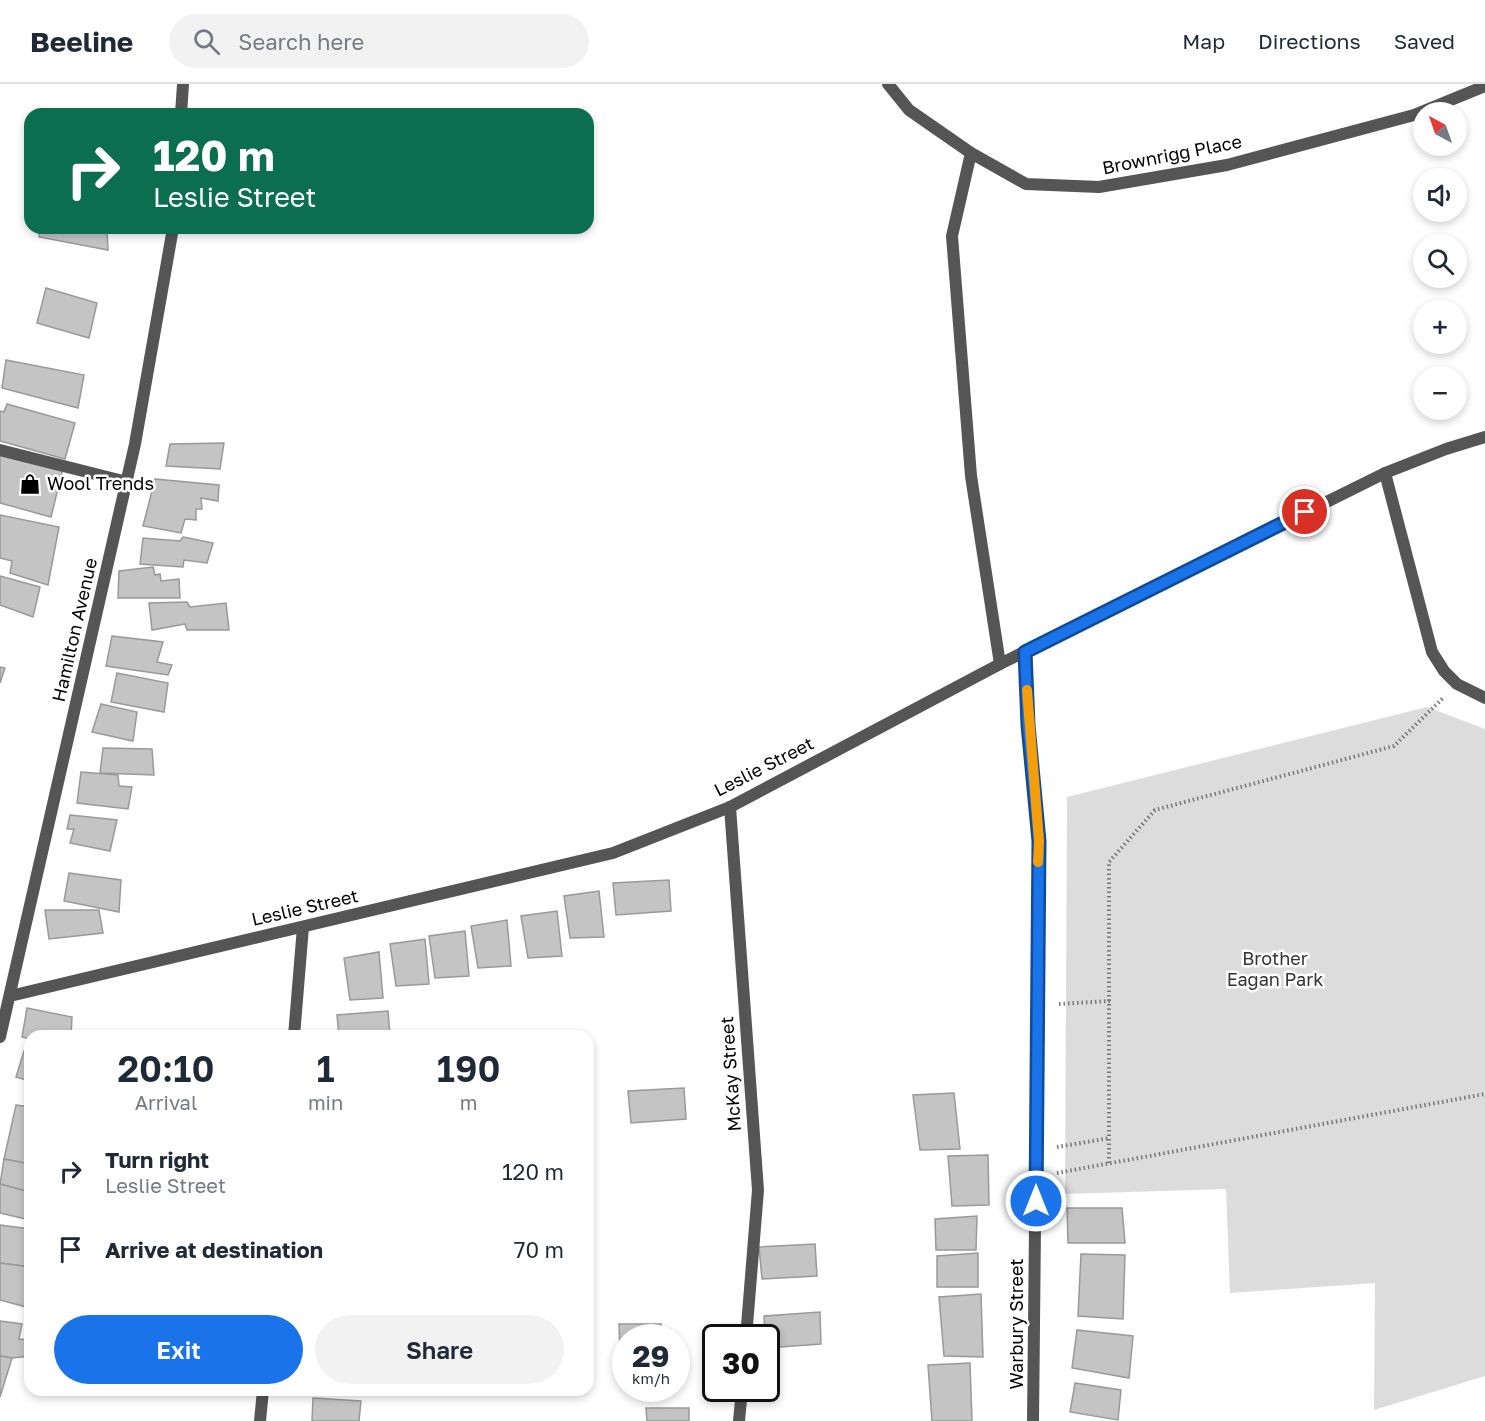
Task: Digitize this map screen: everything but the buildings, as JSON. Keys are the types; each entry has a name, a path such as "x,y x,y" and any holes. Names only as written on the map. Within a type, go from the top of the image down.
{"street":[{"path":"181,108 183,84"},
{"name":"Brownrigg Place","path":"888,84 909,110 971,153 1026,184 1100,187 1227,165 1414,115 1485,86"},
{"path":"971,153 952,236 971,476 1000,664"},
{"name":"Hamilton Avenue","path":"0,1037 127,482 171,234"},
{"name":"Leslie Street","path":"10,996 613,853 730,807 1000,664 1385,473 1446,449 1485,437"},
{"path":"0,450 127,482"},
{"path":"1385,473 1432,652 1444,671 1457,684 1485,698"},
{"name":"Warbury Street","path":"1025,652 1028,725 1039,841 1034,1421"},
{"name":"McKay Street","path":"730,807 758,1190 747,1324"},
{"path":"294,1030 303,927"},
{"path":"260,1421 262,1396"},
{"path":"739,1421 741,1402"}],"path":[{"path":"1109,1163 1110,862 1155,810 1394,746 1457,684"},
{"path":"1037,1006 1110,1001"},
{"path":"1036,1177 1485,1094"},
{"path":"1036,1150 1110,1138"}],"green space":[{"name":"Brother Eagan Park","path":"1427,707 1485,729 1485,1376 1374,1410 1375,1283 1230,1293 1226,1189 1065,1194 1067,797"}],"slow traffic":[{"path":"1027,690 1039,841 1038,862"}],"place":[{"name":"Wool Trends","path":"30,484"}],"route":[{"path":"1036,1201 1039,841 1028,725 1025,652 1305,512"}]}
